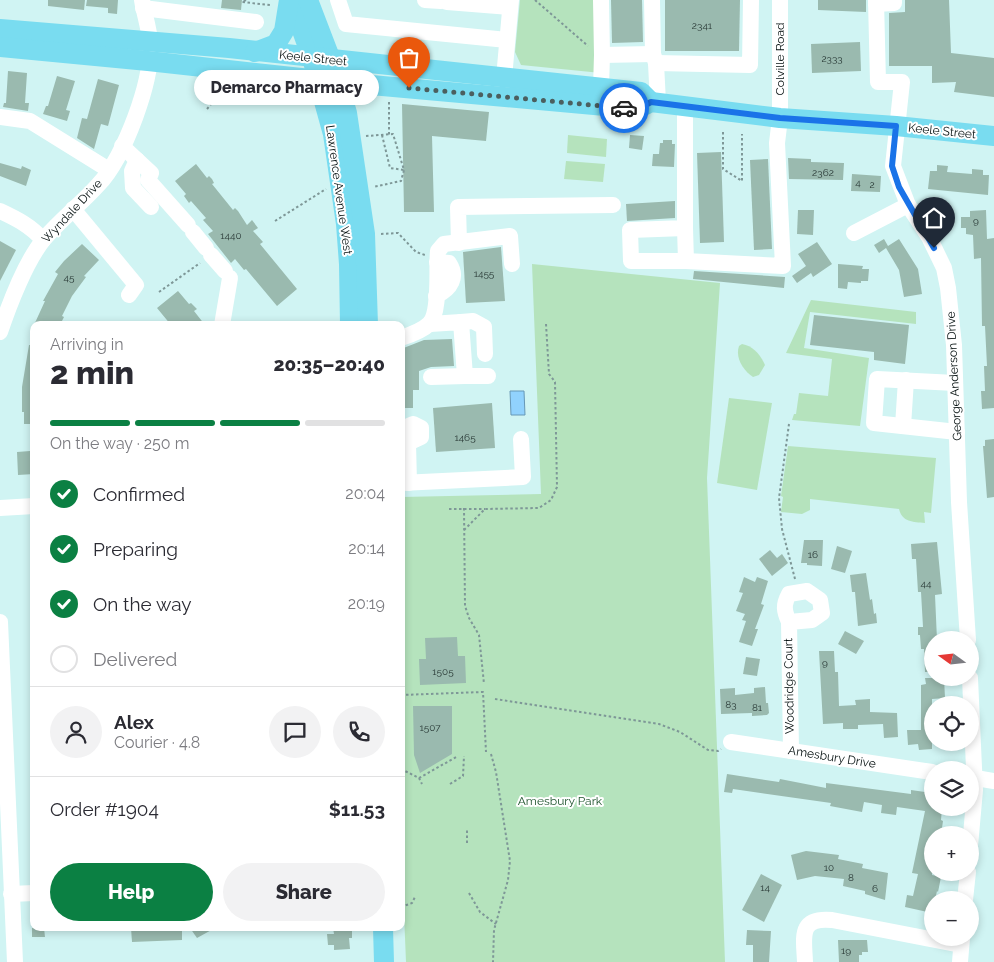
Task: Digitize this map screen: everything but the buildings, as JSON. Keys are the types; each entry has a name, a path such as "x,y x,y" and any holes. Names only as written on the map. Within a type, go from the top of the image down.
{"main road":[{"name":"Lawrence Avenue West","path":"308,0 321,59 317,80 333,134 346,224 350,321"},
{"path":"255,52 276,44 284,31 283,2"},
{"name":"Lawrence Avenue West","path":"283,2 338,82 347,113 365,234 368,321"},
{"name":"Keele Street","path":"0,29 338,82 387,92 503,88 601,88 641,92 655,102 780,118 896,126 994,136"},
{"name":"Keele Street","path":"0,47 149,52 255,52 321,59 638,109 655,102"},
{"path":"347,113 355,99 362,93 387,92"},
{"path":"383,931 384,962"}],"street":[{"path":"338,0 346,24 507,40"},
{"path":"601,0 601,88"},
{"path":"652,0 655,102"},
{"path":"602,57 750,65 752,0"},
{"name":"Colville Road","path":"686,261 783,266 778,142 780,118 780,0"},
{"path":"876,2 894,3 894,0"},
{"path":"438,1 510,3 503,88"},
{"name":"George Anderson Drive","path":"876,2 878,82 902,82 892,166 908,204 929,236 944,268 950,307 968,631"},
{"path":"143,4 256,22"},
{"name":"Wyndale Drive","path":"0,332 10,304 43,240 99,184 109,170 136,118 146,81 149,52 143,4"},
{"path":"684,106 686,261 632,261 630,230 685,228"},
{"path":"0,118 30,121 109,170"},
{"path":"122,146 151,174 148,180 191,229 227,275 222,321"},
{"path":"137,160 132,171 133,188 151,207"},
{"path":"854,233 908,204"},
{"path":"459,243 458,207 613,205"},
{"path":"73,209 136,285 129,295"},
{"path":"0,211 21,221 34,230 43,240"},
{"path":"430,324 435,312 436,296 444,292 453,280 453,269 449,263 433,259 444,244 510,236 512,264"},
{"path":"405,337 414,334 430,324 473,321 484,327 485,354"},
{"path":"461,322 465,376"},
{"path":"432,377 488,376"},
{"path":"955,383 877,379 874,423 957,432"},
{"path":"904,426 906,380"},
{"path":"408,443 405,483 523,477 521,439"},
{"path":"0,508 30,506"},
{"name":"Woodridge Court","path":"789,622 812,620 822,613 820,600 807,591 789,594 785,601 784,610 789,622 791,751"},
{"path":"0,622 15,962"},
{"path":"970,686 972,761"},
{"name":"Amesbury Drive","path":"731,742 924,771"},
{"path":"979,779 994,781"},
{"path":"11,894 30,893"},
{"path":"805,962 804,932 808,924 817,919 924,935"},
{"path":"960,962 962,946"}],"path":[{"path":"246,0 242,2 283,2"},
{"path":"535,0 602,57"},
{"path":"207,109 229,82"},
{"path":"387,92 389,135"},
{"path":"723,132 723,169 742,181 742,134"},
{"path":"365,136 393,134 404,170 401,181 370,188"},
{"path":"382,135 390,168 404,170"},
{"path":"275,221 326,189"},
{"path":"374,234 398,233 416,252 433,259"},
{"path":"159,292 209,252"},
{"path":"449,508 539,508 551,500 557,486 555,382 549,374 546,324"},
{"path":"789,424 779,498 782,529 799,592"},
{"path":"464,508 465,606 469,618 480,635 484,684"},
{"path":"464,530 485,509"},
{"path":"405,695 483,692 486,752"},
{"path":"495,699 659,724 680,732 711,751 718,751 731,742"},
{"path":"491,754 496,772 510,861 508,880 496,924 493,962"},
{"path":"419,778 458,756"},
{"path":"450,784 463,776 464,756"},
{"path":"405,771 419,778 422,784"},
{"path":"467,828 467,843"},
{"path":"469,893 480,912 496,924"},
{"path":"405,906 412,903 415,897"}],"green space":[{"path":"520,0 599,0 601,73 521,65 515,52"},
{"path":"568,135 607,139 606,157 567,153"},
{"path":"566,161 605,164 603,182 564,179"},
{"name":"Amesbury Park","path":"532,264 720,283 707,478 725,962 406,962 405,497 541,494"},
{"path":"811,300 916,312 916,324 810,312 804,348 869,358 860,426 792,420 794,414 796,414 799,393 828,396 832,359 786,353"},
{"path":"742,344 753,349 763,361 765,365 759,375 753,377 741,363 738,350"},
{"path":"729,398 772,403 757,490 717,483"},
{"path":"788,446 936,458 931,513 924,512 925,523 916,522 905,519 899,509 810,499 810,510 802,514 781,512 783,497 781,496"}],"water":[{"path":"510,391 524,391 525,415 511,415"}],"way so far":[{"path":"409,88 624,108"}],"place":[{"name":"Demarco Pharmacy","path":"409,88"}],"route":[{"path":"624,108 638,109 651,102 780,118 896,126 892,166 899,187 929,236 934,248"}]}
